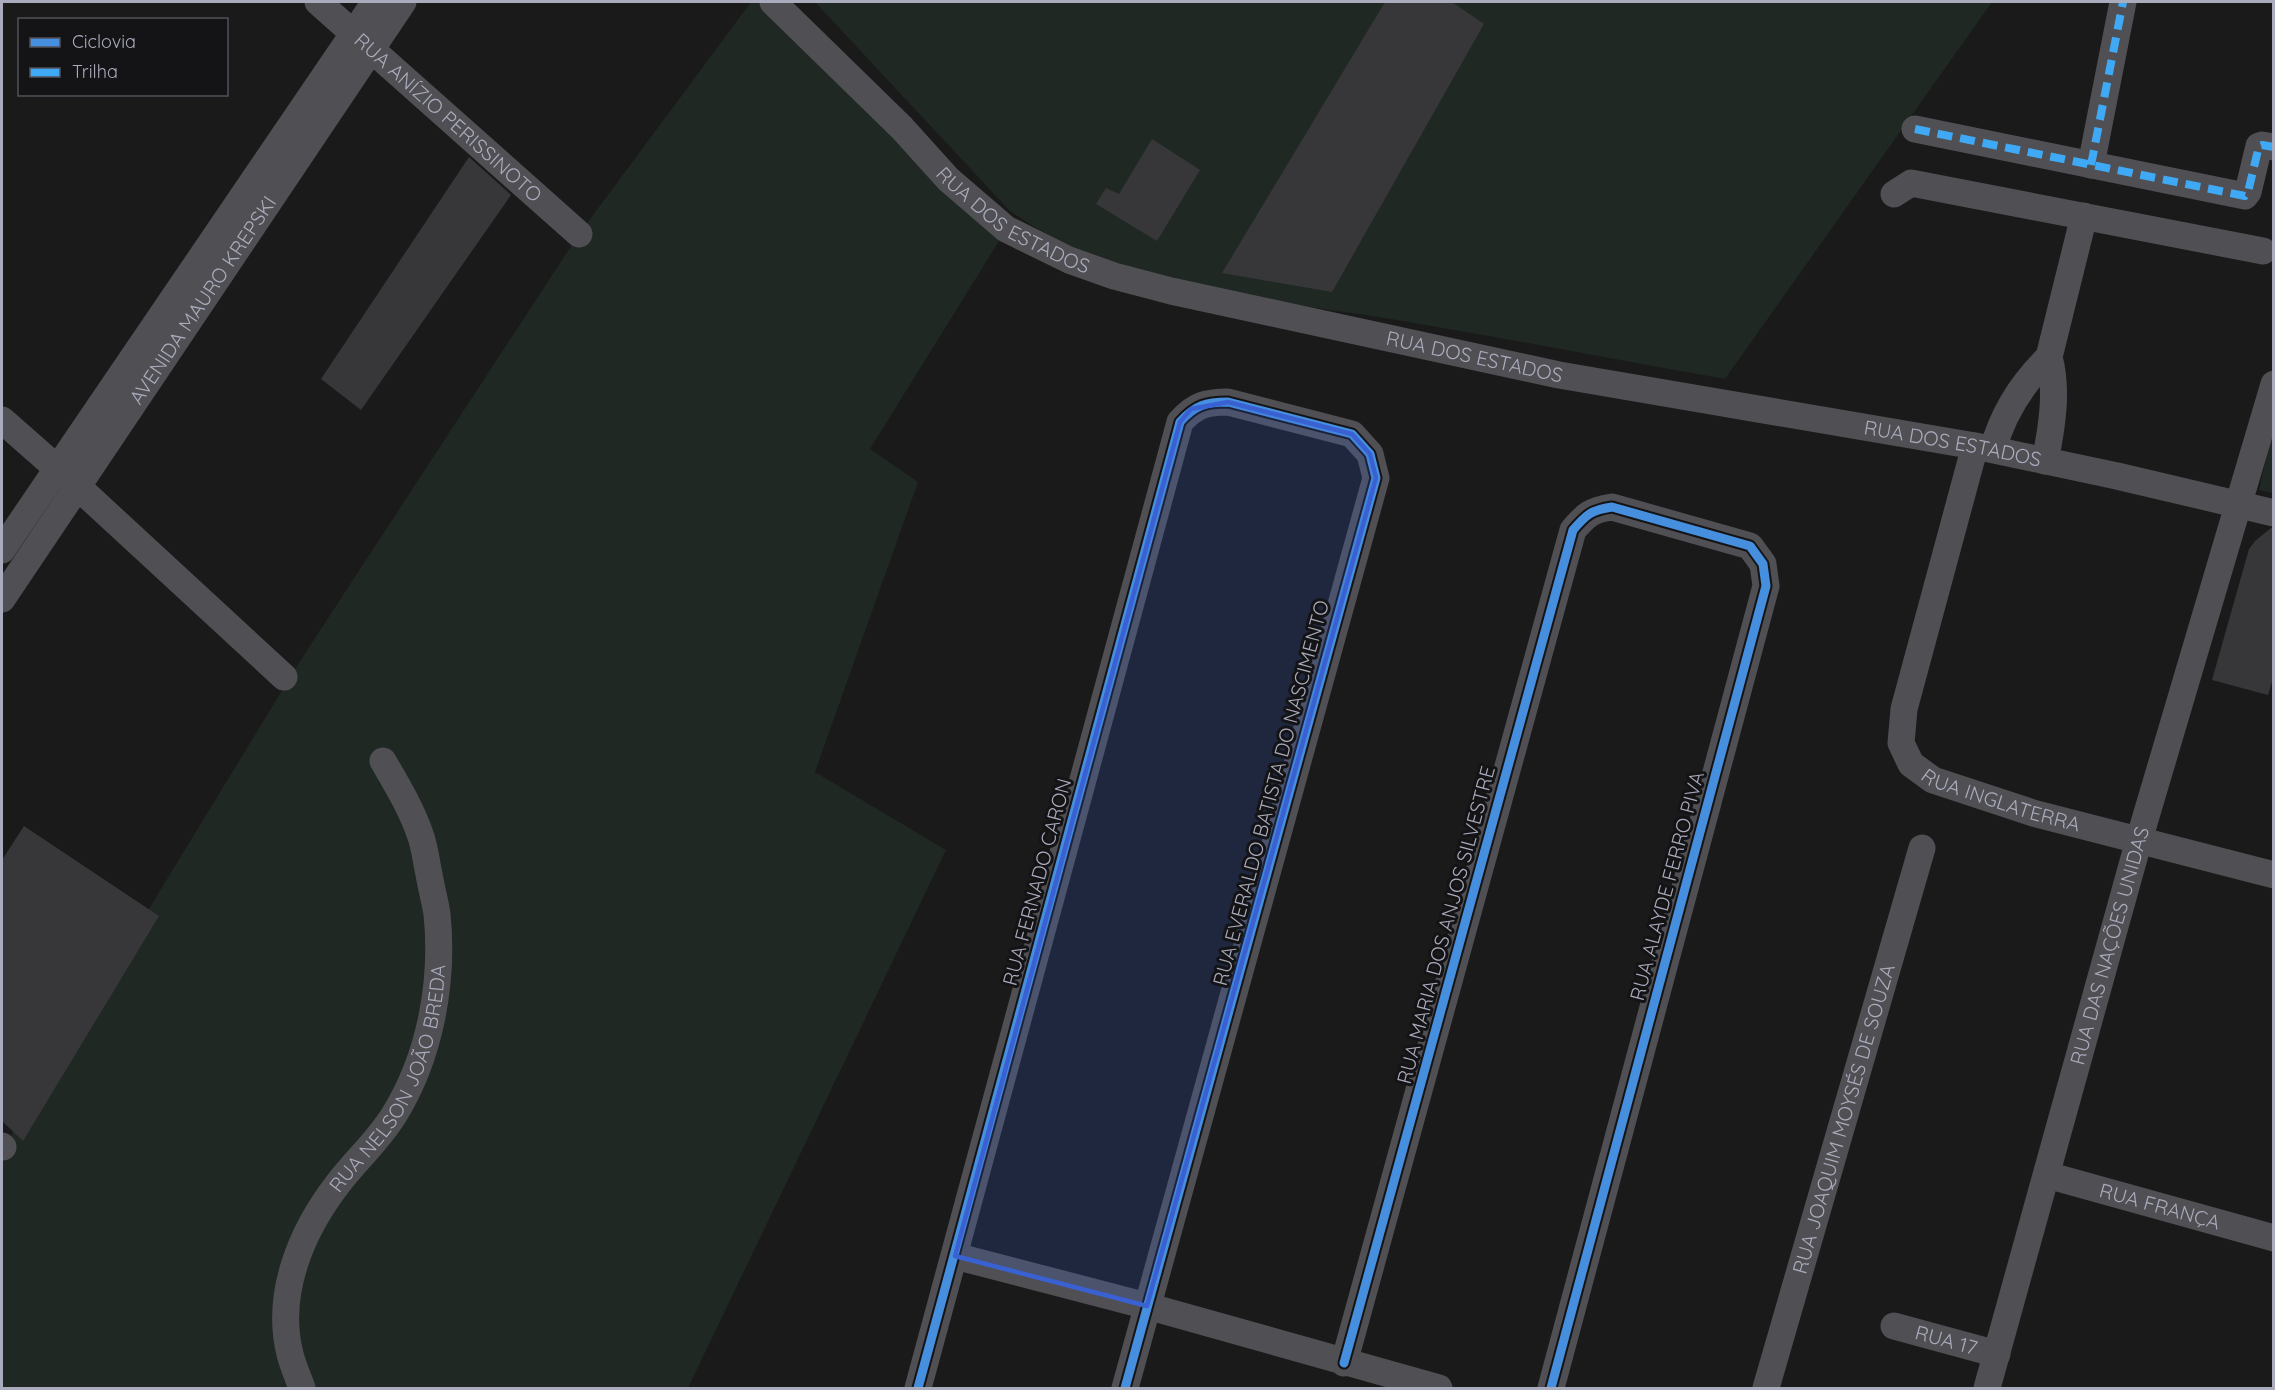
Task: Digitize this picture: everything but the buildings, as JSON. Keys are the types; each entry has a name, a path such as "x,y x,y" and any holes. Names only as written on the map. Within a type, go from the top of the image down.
{"street":[{"name":"RUA ANÍZIO PERISSINOTO","path":"318,2 579,234"},
{"name":"AVENIDA MAURO KREPSKI","path":"2,599 363,41 375,2"},
{"name":"AVENIDA MAURO KREPSKI","path":"2,550 57,468 363,41 404,2"},
{"name":"RUA DOS ESTADOS","path":"773,2 902,128 948,179 1006,229 1069,260 1114,276 1171,291 1559,375 1984,447 2274,513"},
{"path":"2091,165 2123,2"},
{"path":"1915,129 2245,195 2248,192 2259,146 2274,147"},
{"path":"1894,194 1911,183 2263,251"},
{"path":"2045,460 2052,429 2053,372 2049,357 2084,216"},
{"name":"RUA INGLATERRA","path":"2049,357 2033,372 2018,392 1999,428 1984,447 1904,709 1901,744 1911,764 1933,780 2033,813 2274,875"},
{"name":"RUA DAS NAÇÕES UNIDAS","path":"1987,1389 2139,840 2274,384"},
{"name":"RUA FERNADO CARON","path":"918,1389 1180,422 1191,409 1211,402"},
{"name":"RUA EVERALDO BATISTA DO NASCIMENTO","path":"1125,1389 1376,478 1370,454 1352,434 1228,402 1211,402"},
{"path":"2,420 284,677"},
{"name":"RUA ALAYDE FERRO PIVA","path":"1551,1389 1766,586 1763,564 1750,546 1612,507 1600,509"},
{"name":"RUA MARIA DOS ANJOS SILVESTRE","path":"1344,1363 1573,530 1586,515 1600,509"},
{"name":"RUA NELSON JOÃO BREDA","path":"302,1389 290,1354 286,1330 286,1306 298,1252 322,1204 395,1113 414,1073 430,1028 437,982 437,914 421,835 401,790 383,761"},
{"name":"RUA JOAQUIM MOYSÉS DE SOUZA","path":"1766,1389 1922,848"},
{"name":"RUA FRANÇA","path":"2047,1175 2274,1238"},
{"path":"955,1256 1148,1306 1439,1389"},
{"name":"RUA 17","path":"1894,1326 1997,1354"}],"highlighted area":[{"path":"1228,402 1352,434 1370,454 1376,478 1147,1306 955,1256 1180,422 1191,409"}],"shaded area":[{"path":"751,2 773,2 1009,225 870,449 918,482 815,772 946,850 688,1388 2,1388 2,1150 300,661 579,234"},
{"path":"815,2 1992,2 1725,379 1198,287 1099,258 1052,237 1009,210"},
{"path":"2273,428 2273,493 2259,490"}],"marked path":[{"path":"2091,165 2123,2"},
{"path":"1915,129 2245,196 2248,192 2259,146 2274,147"}],"cycle path":[{"path":"918,1388 1180,422 1201,406 1228,402 1352,434 1370,454 1376,478 1125,1388"},
{"path":"1344,1363 1573,530 1590,514 1612,507 1750,546 1763,564 1766,586 1551,1388"}]}
